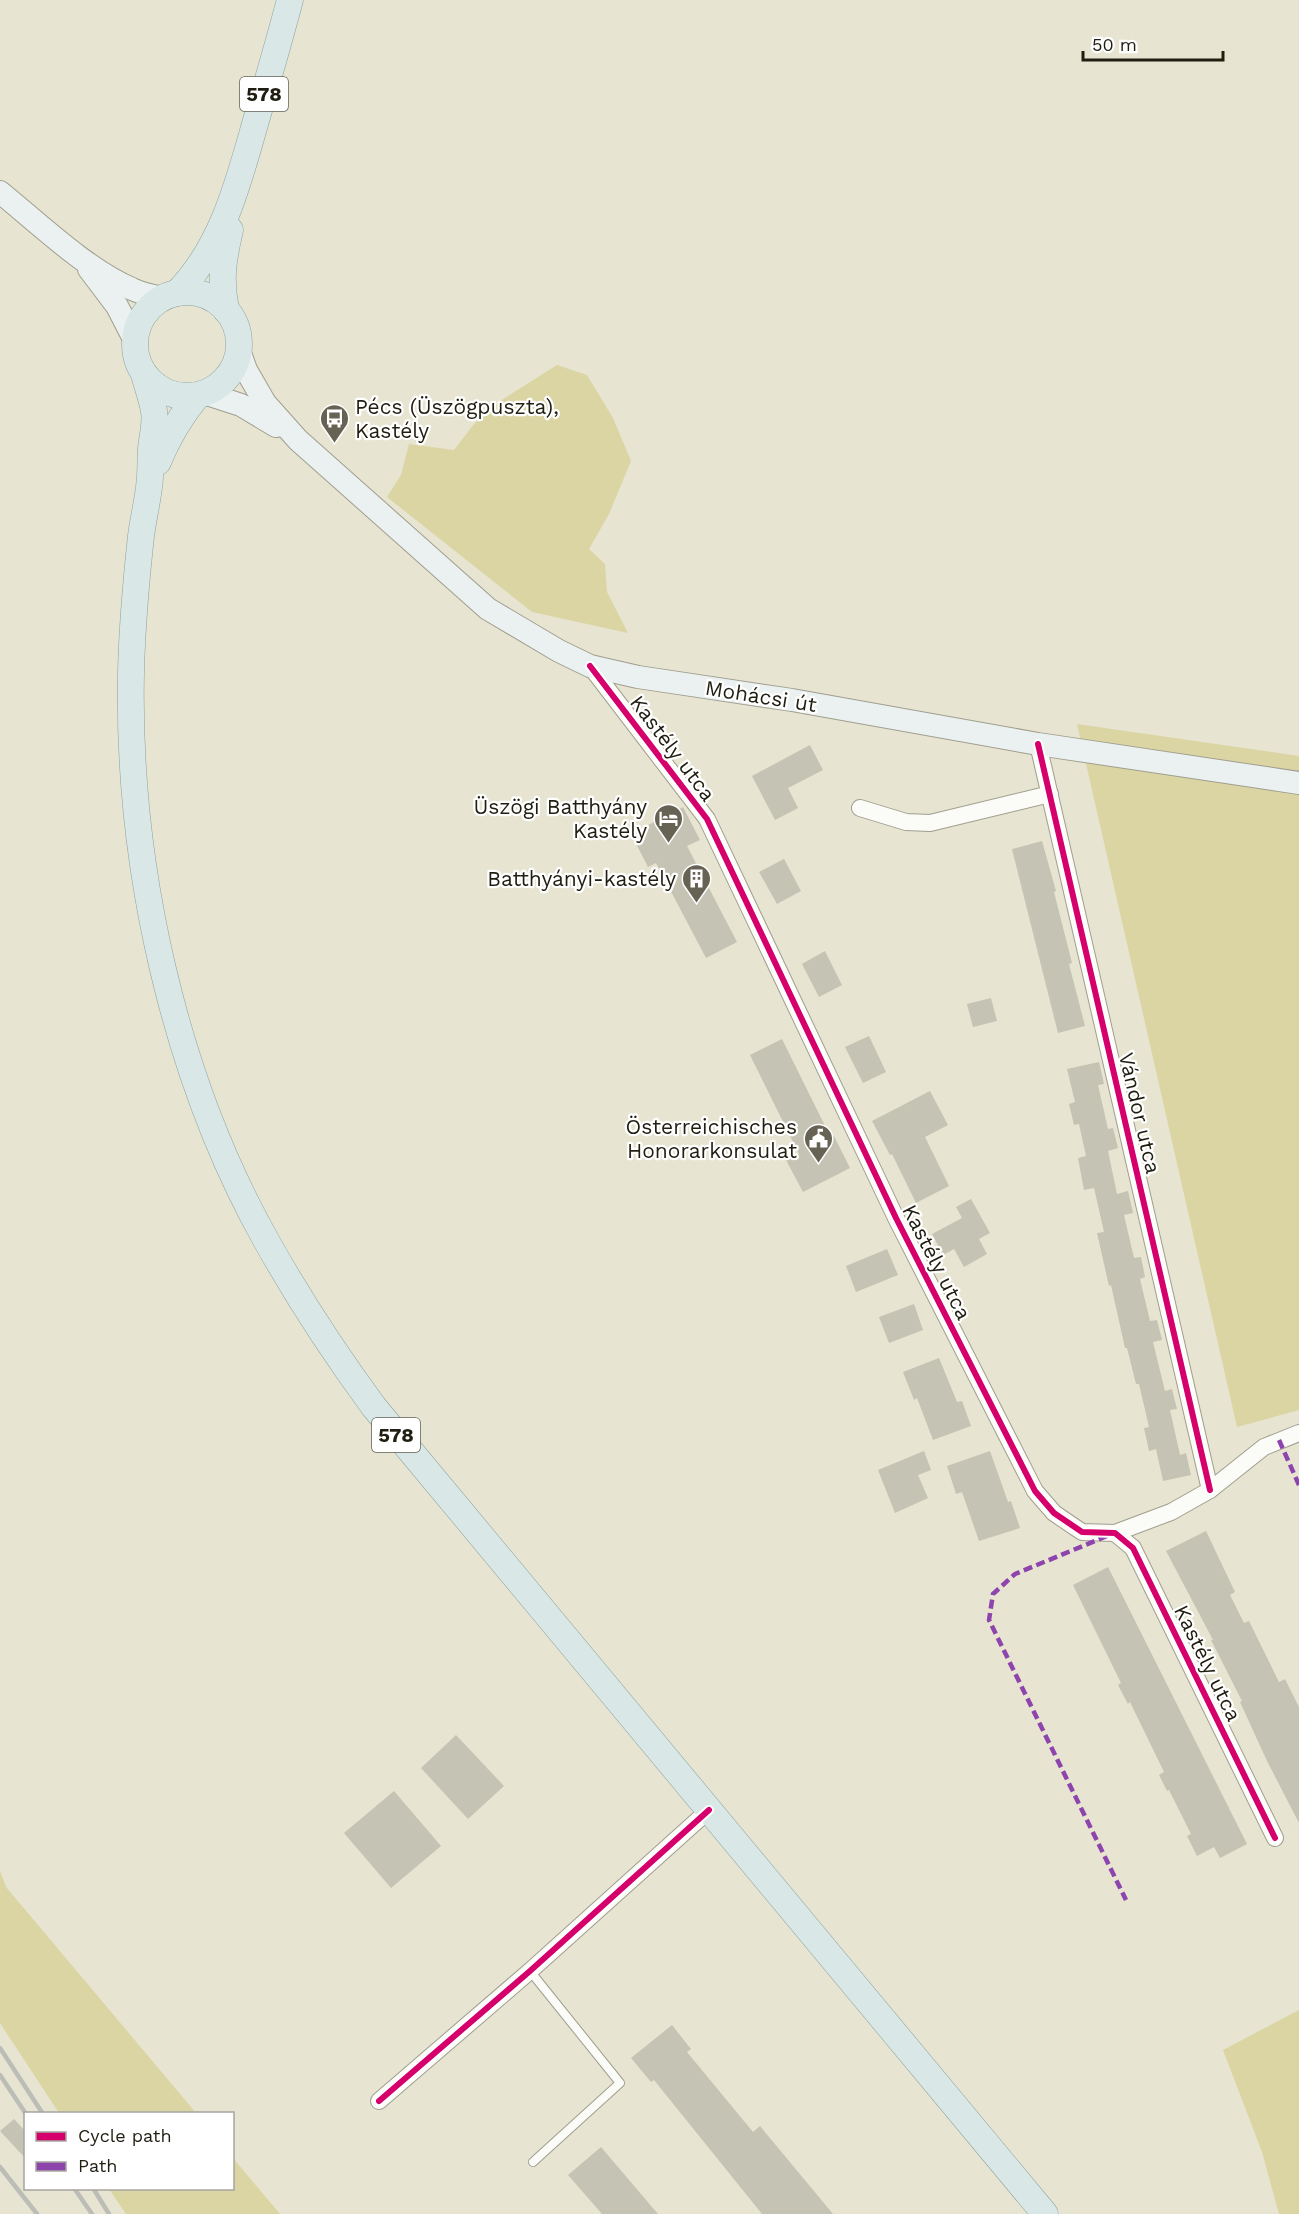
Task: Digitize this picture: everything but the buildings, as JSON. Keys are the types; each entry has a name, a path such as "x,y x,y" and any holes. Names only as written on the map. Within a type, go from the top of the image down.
{"main road":[{"name":"578","path":"150,485 166,440 200,394 215,388 231,372 239,350 237,329 226,310 222,281 223,258 236,188 290,0"},
{"name":"578","path":"236,188 207,256 189,281 154,304 140,320 135,341 138,364 144,374 154,411 150,485 138,559 132,637 131,718 137,817 155,929 171,1002 194,1078 228,1163 266,1240 314,1322 374,1407 1045,2214"},
{"path":"0,192 77,254 132,290 170,295 195,293 212,299 226,310"},
{"path":"77,254 117,306 135,341"},
{"path":"239,350 246,370 265,403 298,440"},
{"path":"144,374 150,382 167,393 187,397 200,394 242,405 298,440"},
{"name":"Mohácsi út","path":"298,440 488,609 559,651 590,666 638,677 792,700 1038,744 1299,783"}],"street":[{"name":"Kastély utca","path":"590,666 707,819 896,1218 1035,1491 1054,1513 1082,1532 1115,1533 1133,1548 1275,1838"},
{"name":"Vándor utca","path":"1038,744 1210,1490"},
{"path":"860,808 906,822 930,823 1050,794"},
{"path":"1115,1533 1171,1512 1210,1490 1264,1447 1299,1433"},
{"path":"379,2101 530,1971 709,1810"}],"lane":[{"path":"530,1971 620,2083 533,2162"}],"shaded area":[{"path":"557,365 587,375 613,418 631,461 609,514 589,549 605,564 607,592 628,633 532,612 387,497 401,475 409,444 454,450 474,424 500,401"},
{"path":"1077,724 1299,756 1299,1410 1237,1427"},
{"path":"0,1871 6,1887 195,2112 58,2112 0,2023"},
{"path":"1299,2010 1299,2214 1279,2214 1262,2152 1223,2050"},
{"path":"234,2159 280,2214 126,2214 110,2190 234,2190"}],"railway":[{"path":"0,2048 42,2112"},
{"path":"0,2075 25,2112"},
{"path":"0,2167 37,2214"},
{"path":"75,2190 92,2214"},
{"path":"94,2190 109,2214"}],"marked path":[{"path":"1279,1440 1299,1485"},
{"path":"1107,1536 1015,1574 993,1594 989,1620 1126,1900"}],"cycle path":[{"path":"590,666 707,819 896,1218 1035,1491 1054,1513 1082,1532 1115,1533 1133,1548 1275,1838"},
{"path":"1038,744 1210,1490"},
{"path":"379,2101 530,1971 709,1810"}],"place":[{"name":"Pécs (Üszögpuszta), Kastély","path":"334,444"},
{"name":"Üszögi Batthyány Kastély","path":"668,844"},
{"name":"Batthyányi-kastély","path":"697,904"},
{"name":"Österreichisches Honorarkonsulat","path":"818,1164"}]}
